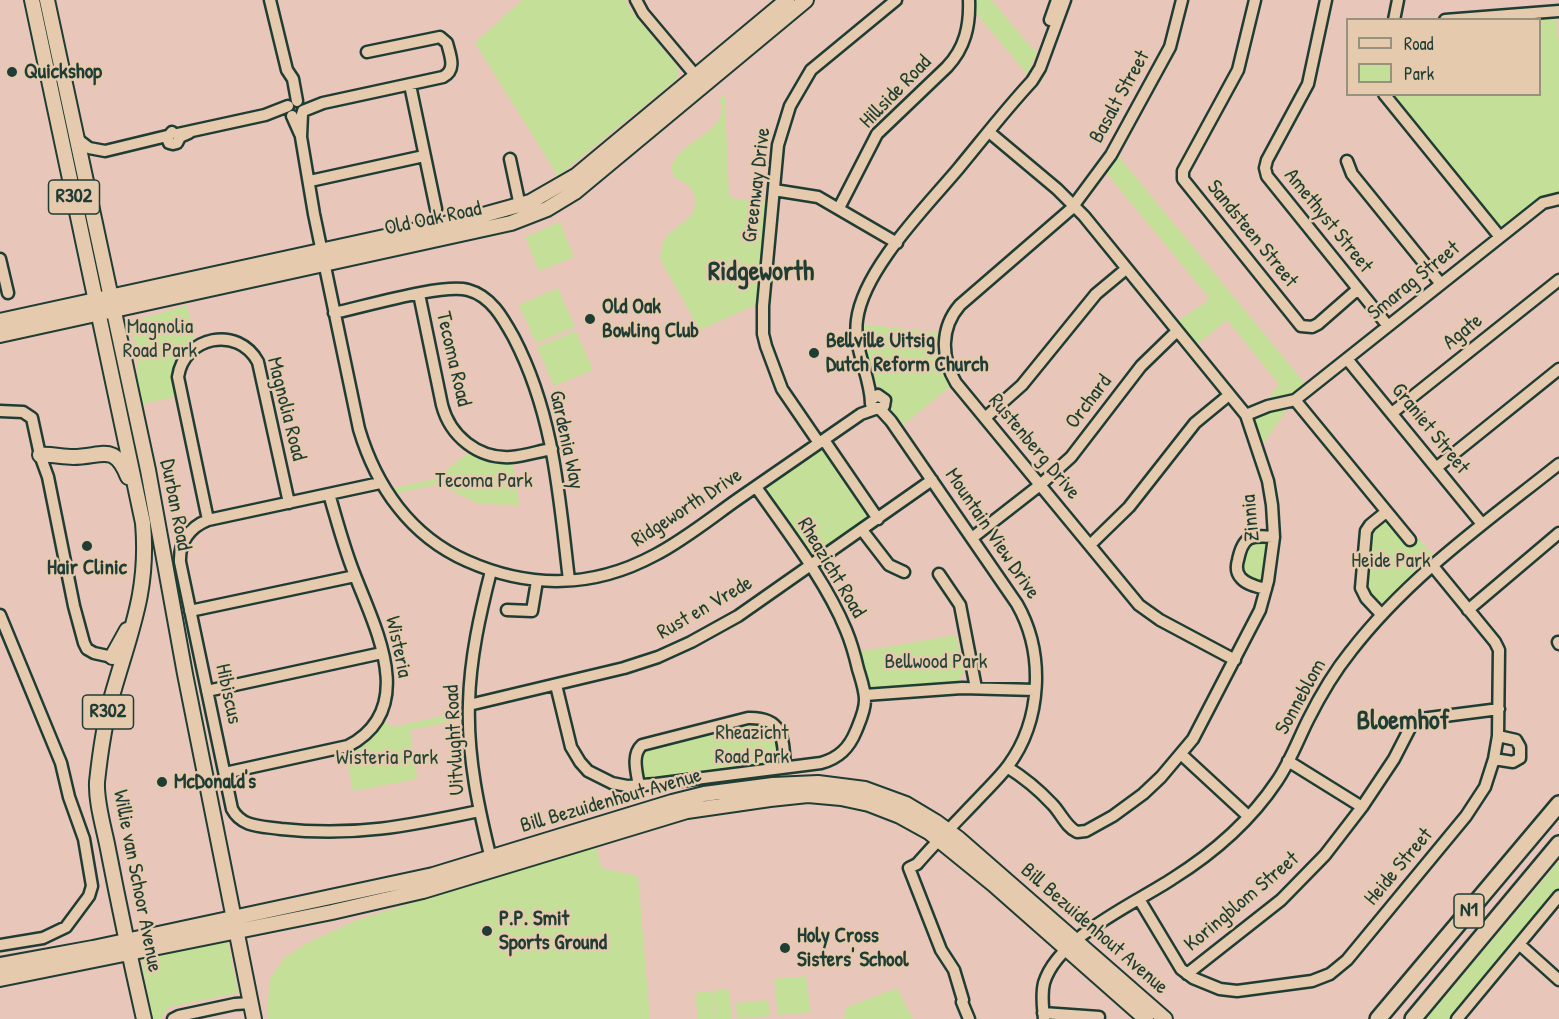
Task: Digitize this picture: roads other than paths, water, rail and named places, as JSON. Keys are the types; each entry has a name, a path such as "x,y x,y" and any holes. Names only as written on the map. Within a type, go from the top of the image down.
{"highway":[{"name":"N1","path":"1378,1019 1559,804"},
{"name":"N1","path":"1413,1019 1559,844"}],"main road":[{"name":"Durban Road","path":"32,0 139,504"},
{"name":"Durban Road","path":"47,0 148,470 185,674 254,1019"},
{"name":"Old Oak Road","path":"0,321 112,304 323,258 511,223 547,209 575,192 703,79 787,0"},
{"name":"Old Oak Road","path":"323,258 520,206 554,189 577,175 806,0"},
{"name":"Old Oak Road","path":"0,335 96,307"},
{"path":"40,455 74,457 102,453 112,455 123,465 139,504"},
{"name":"Willie van Schoor Avenue","path":"139,504 143,523 145,559 141,600 105,725 97,784 144,1019"},
{"path":"112,657 130,626 141,600"},
{"name":"Bill Bezuidenhout Avenue","path":"0,979 128,946 235,924 433,875 493,864 687,798 789,784 833,784 865,789 906,804 1070,945 1146,1019"},
{"name":"Bill Bezuidenhout Avenue","path":"1070,945 1165,1019"},
{"name":"Bill Bezuidenhout Avenue","path":"0,965 128,946"}],"street":[{"name":"Ridgeworth Drive","path":"270,0 287,70 293,79 295,109 310,181 314,214 359,429 368,458 380,483 401,511 425,536 453,555 491,571 537,581 568,580 610,573 645,560 679,540 877,403"},
{"path":"636,0 643,13 703,79"},
{"path":"642,0 703,79"},
{"name":"Greenway Drive","path":"878,519 782,389 763,334 780,131 799,87 811,70 896,0"},
{"name":"Hillside Road","path":"839,208 877,134 957,56 968,27 969,0"},
{"name":"Mountain View Drive","path":"1023,91 1037,60 1057,0"},
{"name":"Mountain View Drive","path":"969,1019 953,966 941,950 909,868 917,864 1007,767 1026,732 1032,714 1035,662 1028,626 1017,604 877,403 868,383 857,340 859,309 869,285 897,243 1032,81 1040,68 1065,0"},
{"name":"Basalt Street","path":"1073,205 1111,155 1170,47 1182,0"},
{"name":"Sandsteen Street","path":"1255,0 1238,70 1183,171 1184,179 1187,186 1301,326 1312,327 1358,289"},
{"name":"Amethyst Street","path":"1326,0 1308,84 1267,160 1265,171 1388,326"},
{"path":"1394,18 1398,0"},
{"path":"1470,18 1559,11"},
{"path":"76,137 89,148 105,151 443,77 449,74 452,65 447,43 442,38 367,52"},
{"path":"410,85 436,209"},
{"path":"1386,96 1500,237"},
{"name":"Zinnia","path":"989,132 1073,205 1246,415 1268,481 1274,537 1266,589 1260,610 1200,728 1182,754 1143,794 1113,816 1081,832 1072,830 1048,800 1007,767"},
{"path":"310,181 424,156"},
{"path":"510,159 520,206"},
{"path":"1347,161 1352,174 1441,284"},
{"path":"774,190 811,195 839,208 897,243"},
{"name":"Smarag Street","path":"1295,400 1544,203 1559,199"},
{"name":"Rustenberg Drive","path":"1073,205 960,305 949,324 944,347 949,369 956,383 1144,610 1234,660"},
{"path":"0,259 8,294"},
{"path":"985,418 1022,385 1096,294 1126,269"},
{"name":"Agate","path":"1392,413 1559,280"},
{"name":"Gardenia Way","path":"334,313 446,288 460,288 480,295 495,308 511,332 530,372 546,420 552,448 568,580"},
{"name":"Tecoma Road","path":"419,294 442,405 455,433 473,448 495,456 511,457 552,448"},
{"name":"Orchard","path":"972,538 1040,485 1071,457 1141,366 1177,331"},
{"name":"Magnolia Road","path":"208,520 178,377 181,364 188,353 198,345 210,340 229,339 241,343 251,351 258,362 289,503"},
{"name":"Graniet Street","path":"1347,359 1482,524"},
{"path":"1436,468 1559,369"},
{"path":"1090,545 1129,507 1195,423 1229,395"},
{"path":"1246,415 1268,406 1295,400 1410,540"},
{"path":"0,411 23,412 30,416 48,477 74,606 84,643 87,649 94,653 112,657"},
{"name":"Sonneblom","path":"1070,945 1204,857 1248,816 1277,781 1320,697 1334,675 1381,614 1432,565 1559,464"},
{"name":"Rust en Vrede","path":"469,705 641,663 691,642 738,616 932,480"},
{"name":"Hibiscus","path":"380,483 208,520 197,525 188,534 180,550 180,562 190,611 234,813 244,823 253,825 349,833 393,828 479,811"},
{"name":"Rheazicht Road","path":"556,685 571,747 588,771 612,783 639,786 785,767 826,761 845,750 854,736 863,711 865,695 846,630 810,565 756,487"},
{"name":"Wisteria","path":"225,774 340,748 361,738 377,721 386,697 387,681 382,653 371,613 355,576 329,494"},
{"path":"1381,614 1364,595 1361,580 1366,531 1386,512"},
{"path":"861,530 888,565 904,572"},
{"path":"1266,589 1245,582 1240,578 1236,567 1241,546 1246,540 1255,537 1274,537"},
{"path":"1468,610 1557,538"},
{"name":"Heide Street","path":"1186,974 1220,989 1237,990 1312,981 1330,974 1347,960 1466,816 1485,787 1494,759 1498,736 1499,650 1495,642 1432,565"},
{"name":"Uitvlught Road","path":"491,571 479,616 469,705 472,760 479,811 493,864"},
{"path":"939,574 960,605 976,688"},
{"path":"190,611 355,576"},
{"path":"507,610 532,611 537,581"},
{"path":"0,615 59,757 69,797 84,839 92,880 89,896 66,927 33,941 0,945"},
{"path":"207,691 382,653"},
{"path":"865,695 976,688 1035,690"},
{"name":"Koringblom Street","path":"1186,974 1281,900 1325,855 1362,807 1416,721 1499,709"},
{"path":"639,786 636,755 642,745 748,718 763,718 777,727 782,737 785,767"},
{"path":"1494,759 1513,762 1520,758 1520,747 1516,740 1498,736"},
{"path":"1182,754 1248,816"},
{"path":"1288,761 1362,807"},
{"path":"1457,1019 1559,896"},
{"path":"1138,899 1178,966 1186,974"},
{"path":"1519,944 1559,980"},
{"path":"1070,945 1045,981 1042,993 1044,1016 1099,1017"},
{"path":"173,1019 235,1004 251,1003"}],"place":[{"name":"Quickshop","path":"12,72"},
{"name":"Old Oak Bowling Club","path":"590,319"},
{"name":"Bellville Uitsig Dutch Reform Church","path":"814,353"},
{"name":"Hair Clinic","path":"87,546"},
{"name":"McDonald's","path":"162,782"},
{"name":"P.P. Smit Sports Ground","path":"487,931"},
{"name":"Holy Cross Sisters' School","path":"785,948"}],"district":[{"name":"Ridgeworth","path":"761,273"},
{"name":"Bloemhof","path":"1403,722"}],"park label":[{"name":"Magnolia Road Park","path":"160,339"},
{"name":"Tecoma Park","path":"484,481"},
{"name":"Heide Park","path":"1391,561"},
{"name":"Bellwood Park","path":"936,662"},
{"name":"Rheazicht Road Park","path":"752,745"},
{"name":"Wisteria Park","path":"387,758"}]}
